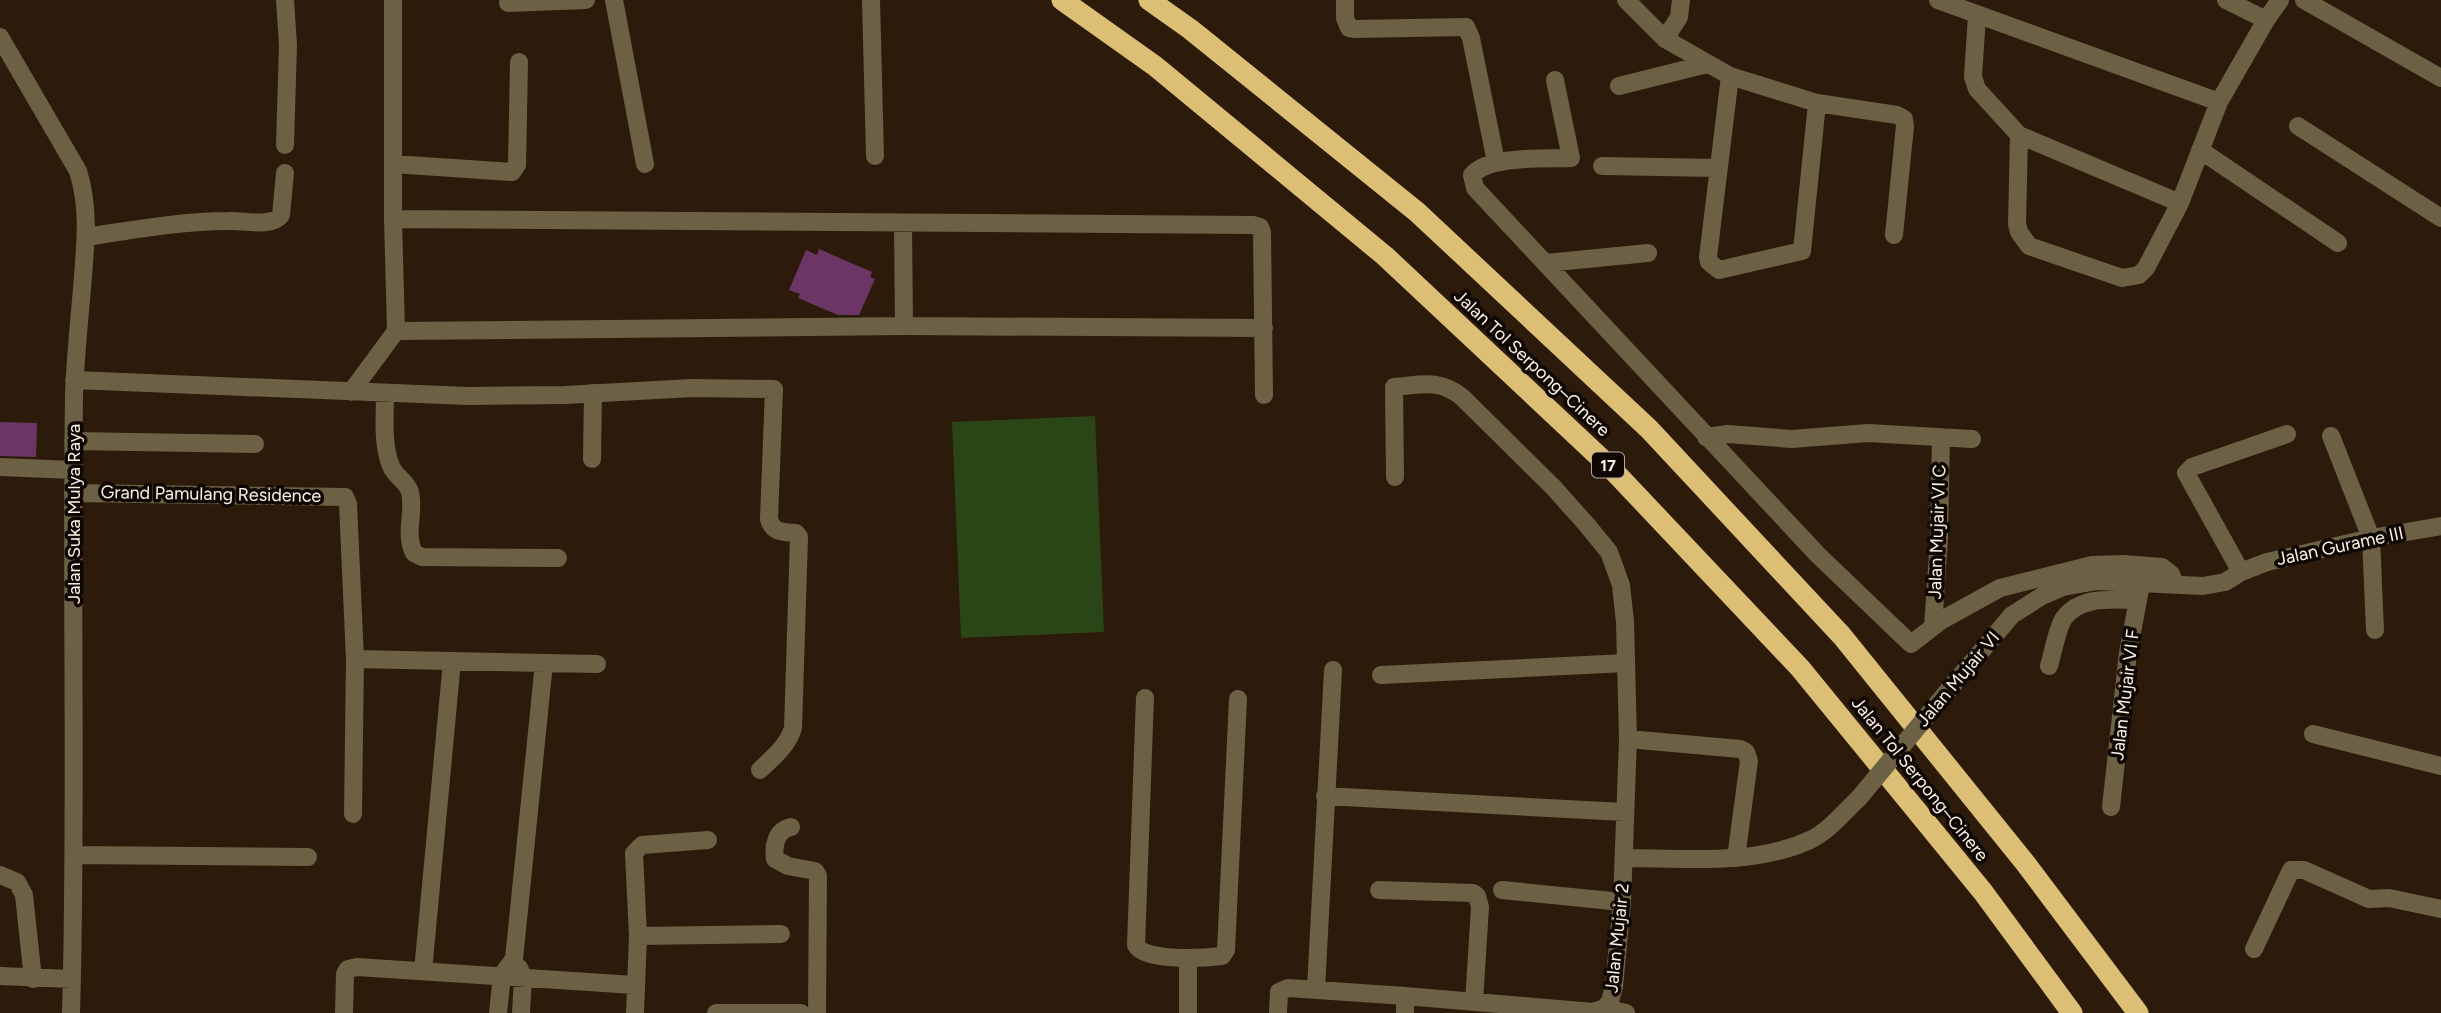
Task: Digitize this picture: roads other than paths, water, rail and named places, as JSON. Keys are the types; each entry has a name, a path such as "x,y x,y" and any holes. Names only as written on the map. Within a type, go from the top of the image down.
{"highway":[{"name":"Jalan Tol Serpong–Cinere","path":"1062,0 1155,66 1385,256 1609,466 1800,668 1983,892 2072,1013"},
{"name":"Jalan Tol Serpong–Cinere","path":"1149,0 1190,29 1417,212 1649,429 1842,636 2026,864 2138,1013"}],"street":[{"path":"285,0 288,46 285,145"},
{"path":"351,392 396,331 393,0"},
{"path":"508,3 586,0"},
{"path":"614,0 645,164"},
{"path":"871,0 875,156"},
{"path":"1345,0 1345,18 1349,28 1466,27 1471,38 1496,162"},
{"path":"1626,0 1665,39 1730,76 1817,103 1897,115 1904,119 1894,235"},
{"path":"1665,39 1679,17 1681,0"},
{"path":"1938,0 2219,102"},
{"path":"2226,0 2266,20"},
{"path":"2019,135 2017,224 2029,246 2122,278 2138,275 2146,268 2180,203 2219,102 2280,0"},
{"path":"2304,0 2441,78"},
{"path":"1977,15 1973,77 1978,89 2019,135 2180,203"},
{"name":"Jalan Suka Mulya Raya","path":"0,37 78,171 85,192 86,237 74,380 74,855 71,1013"},
{"path":"393,164 512,173 517,165 519,62"},
{"path":"1619,86 1707,64"},
{"path":"1730,76 1708,257 1711,266 1719,270 1802,251 1817,103"},
{"path":"1555,80 1572,158 1496,162 1477,169 1472,175 1475,187 1818,555 1911,644 1933,626 2000,588 2092,565 2162,567 2171,574 2175,584"},
{"path":"2298,126 2441,218"},
{"path":"2200,149 2338,243"},
{"path":"1602,166 1718,169"},
{"path":"86,237 226,220 272,222 281,215 285,173"},
{"path":"393,219 1258,226 1262,232 1264,395"},
{"path":"903,224 904,326"},
{"path":"1546,263 1647,253"},
{"path":"396,331 904,326 1264,328"},
{"path":"74,380 468,396 692,388 774,389 769,519 775,530 797,533 799,540 796,657 793,728 783,748 760,770"},
{"name":"Jalan Mujair 2","path":"1278,1013 1279,994 1281,990 1288,988 1315,989 1405,1004 1474,1002 1593,1012 1605,1008 1614,987 1622,902 1628,739 1621,585 1609,552 1554,488 1453,390 1432,384 1394,387 1395,477"},
{"path":"592,459 593,393"},
{"path":"385,394 386,447 392,470 405,482 410,493 409,540 414,553 422,557 558,558"},
{"path":"1706,437 1728,434 1791,439 1868,433 1972,439"},
{"path":"2242,572 2186,473 2192,467 2287,434"},
{"path":"2331,436 2371,538 2375,630"},
{"name":"Jalan Mujair VI C","path":"1933,626 1939,539 1941,437"},
{"path":"74,442 255,444"},
{"path":"0,467 73,470"},
{"name":"Grand Pamulang Residence","path":"73,493 340,496 347,500 355,659"},
{"name":"Jalan Gurame III","path":"2242,572 2267,562 2371,538 2441,526"},
{"name":"Jalan Mujair VI","path":"1624,858 1736,858 1785,849 1813,839 1837,820 1858,798 2012,615 2042,596 2063,587 2097,581 2139,592 2175,584 2203,586 2225,582 2242,572"},
{"path":"2049,666 2063,618 2080,604 2139,592"},
{"name":"Jalan Mujair VI F","path":"2111,807 2128,653 2139,592"},
{"path":"353,814 355,659 597,664"},
{"path":"423,971 452,661"},
{"path":"498,1013 502,975 514,959 544,663"},
{"path":"1381,675 1626,663"},
{"path":"1315,989 1332,670"},
{"path":"1145,698 1136,945 1138,950 1144,953 1188,958 1222,956 1226,950 1238,699"},
{"path":"2312,734 2441,766"},
{"path":"1628,739 1740,749 1746,752 1749,761 1736,858"},
{"path":"1325,796 1624,812"},
{"path":"790,827 778,835 775,859 788,866 815,871 818,876 817,1013"},
{"path":"635,1013 638,936 634,853 642,845 708,840"},
{"path":"74,855 308,857"},
{"path":"2254,949 2291,870 2304,870 2369,899 2389,898 2441,909"},
{"path":"0,875 17,882 24,895 33,979"},
{"path":"1378,890 1476,895 1480,906 1474,1002"},
{"path":"1502,890 1622,902"},
{"path":"638,936 781,934"},
{"path":"1188,958 1188,1013"},
{"path":"514,959 523,977 522,1013"},
{"path":"344,1013 345,974 348,969 357,967 634,985"},
{"path":"0,976 72,979"},
{"path":"1605,1008 1626,1013"},
{"path":"716,1013 801,1013"}]}
